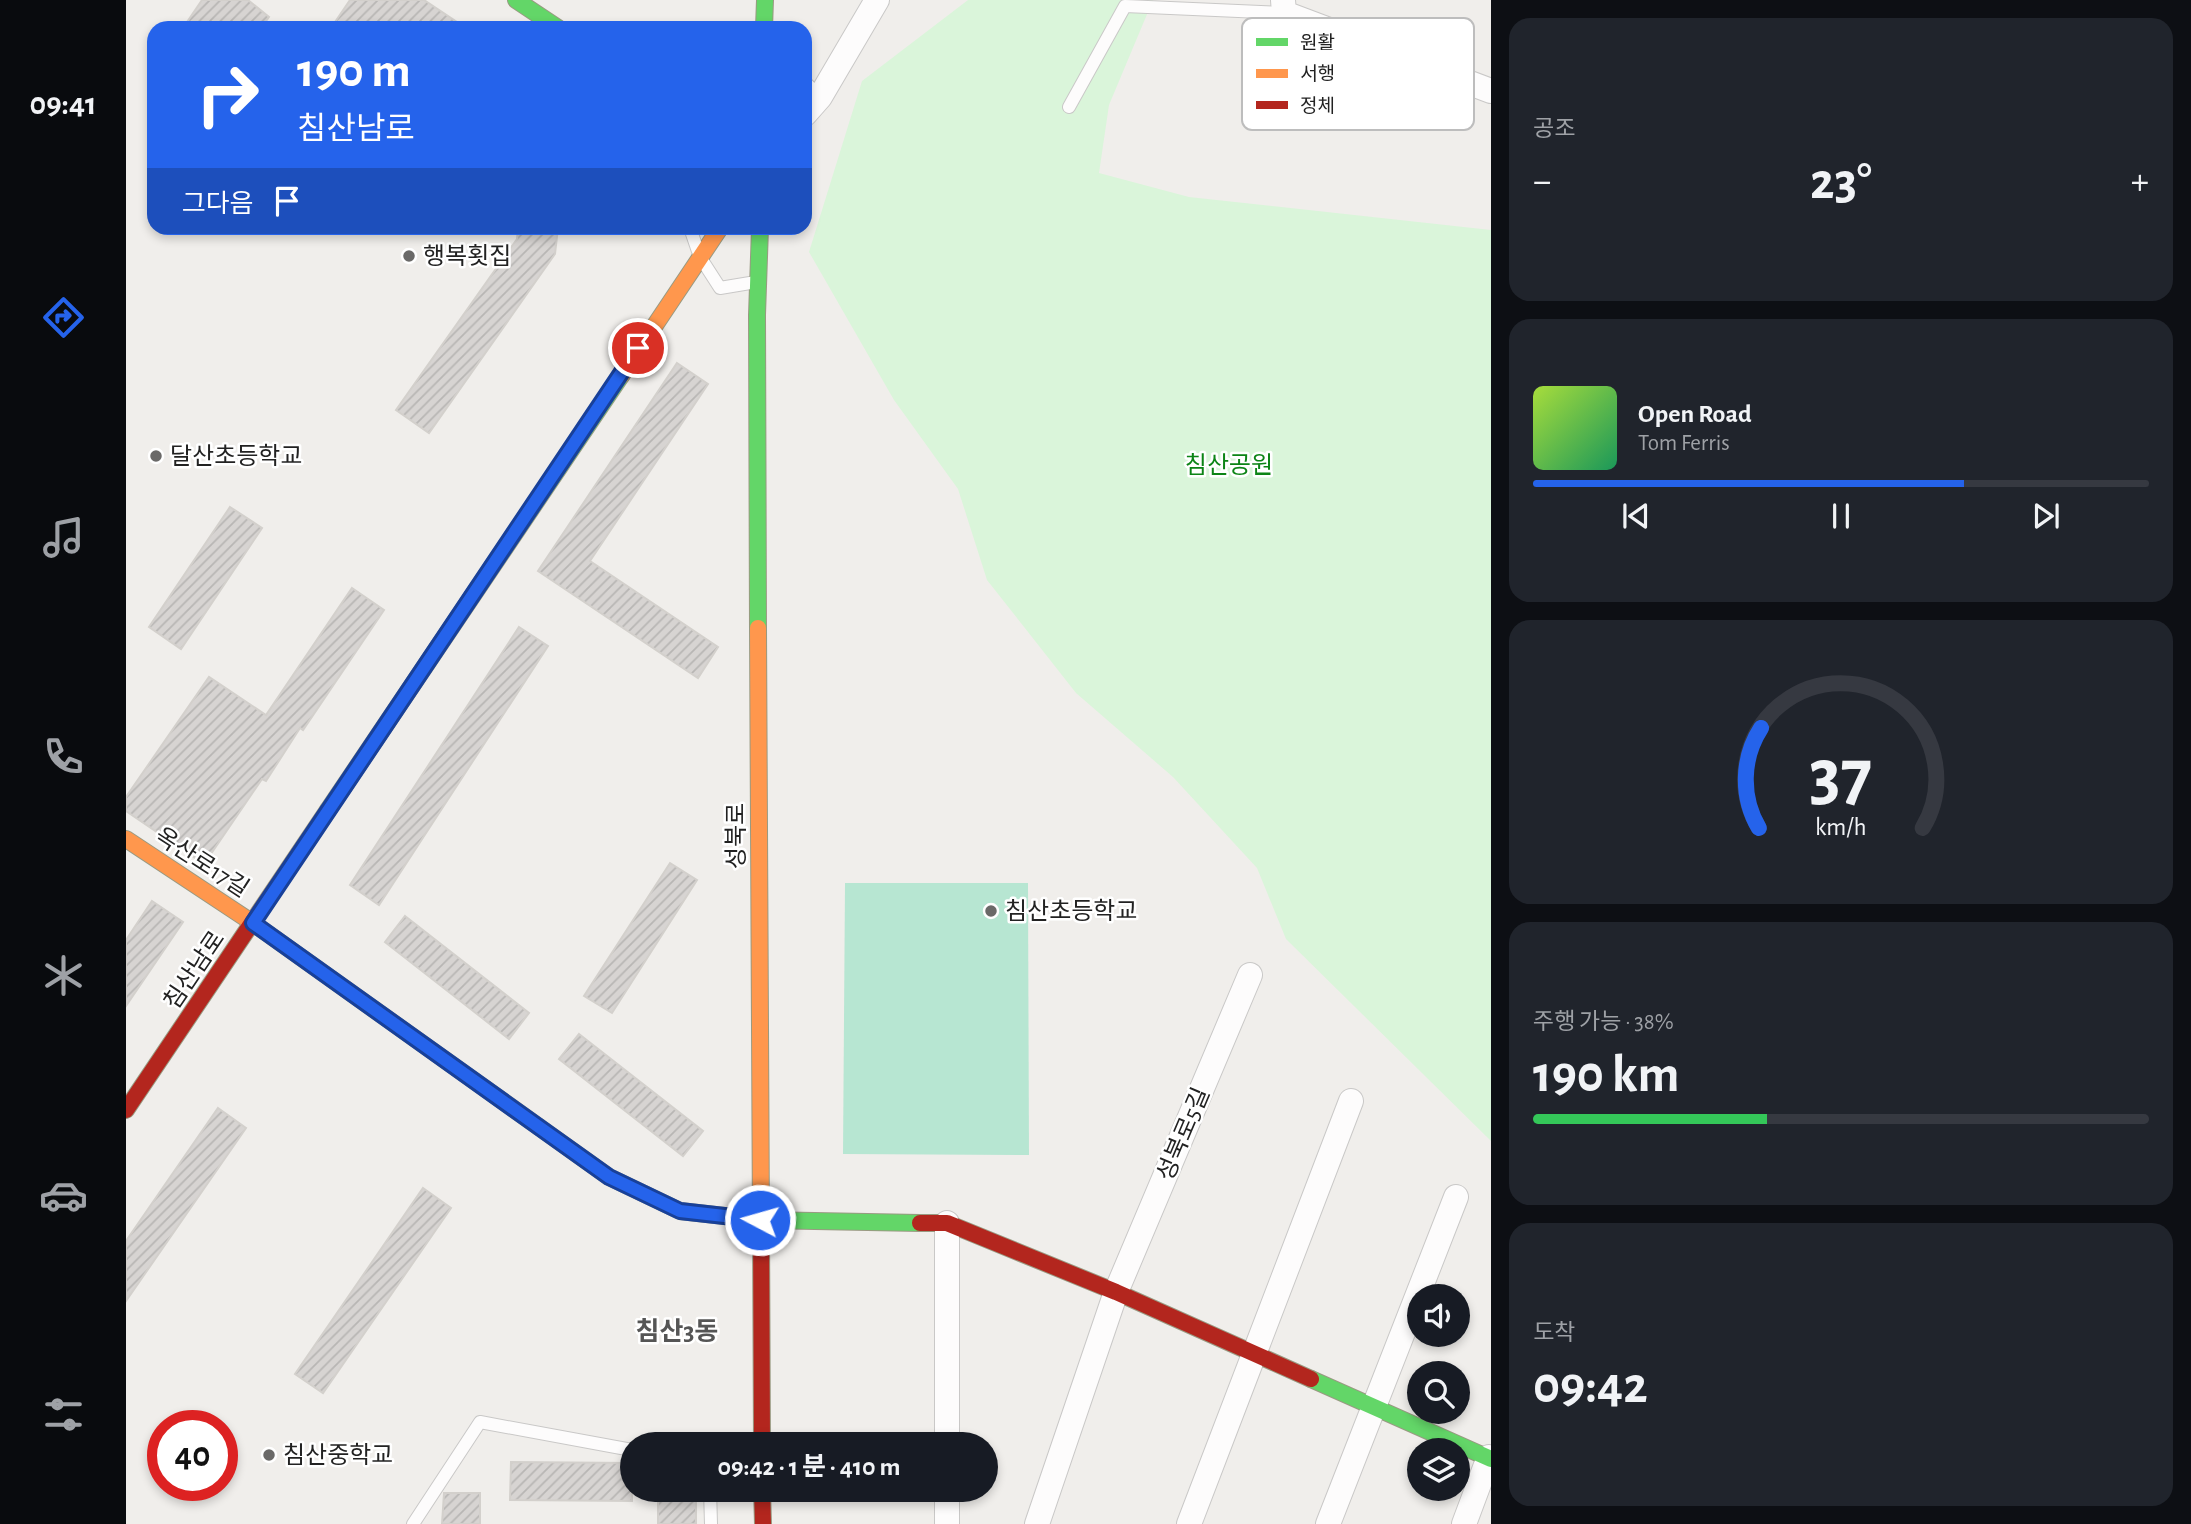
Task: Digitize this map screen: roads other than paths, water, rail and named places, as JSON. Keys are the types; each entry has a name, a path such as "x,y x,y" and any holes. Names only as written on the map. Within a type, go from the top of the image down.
{"main road":[{"path":"516,0 548,21"},
{"path":"764,21 765,0"},
{"name":"침산남로","path":"126,1110 715,235"},
{"name":"성북로","path":"760,235 762,1432"},
{"name":"옥산로17길","path":"126,839 253,923 609,1177 680,1211 760,1220"},
{"path":"760,1220 947,1223 1116,1292 1490,1458"},
{"path":"762,1502 763,1524"}],"street":[{"path":"812,95 877,0"},
{"path":"1283,6 1312,18"},
{"path":"1474,84 1491,91"},
{"name":"성북로5길","path":"1037,1524 1116,1292 1250,975"},
{"path":"1189,1524 1351,1101"},
{"path":"1328,1524 1457,1196"},
{"path":"947,1223 947,1432"},
{"path":"1464,1524 1490,1458"},
{"path":"947,1502 947,1524"}],"lane":[{"path":"1069,107 1125,6 1283,6"},
{"path":"692,235 700,257 720,288 758,281"},
{"path":"413,1524 480,1422 620,1448"},
{"path":"710,1502 710,1524"}],"place":[{"name":"행복횟집","path":"409,256"},
{"name":"달산초등학교","path":"156,456"},
{"name":"침산초등학교","path":"991,911"},
{"name":"침산중학교","path":"269,1455"}],"district":[{"name":"침산3동","path":"677,1331"}],"park label":[{"name":"침산공원","path":"1229,465"}]}
